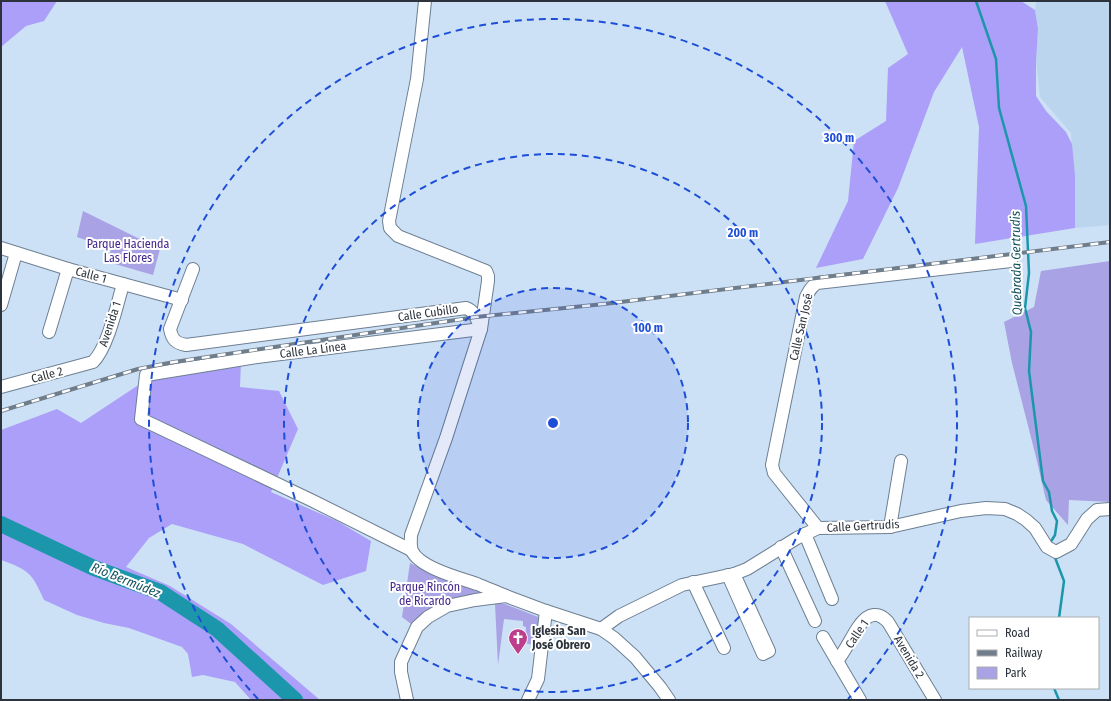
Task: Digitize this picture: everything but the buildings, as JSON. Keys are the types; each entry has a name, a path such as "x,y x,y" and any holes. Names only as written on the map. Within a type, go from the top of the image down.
{"street":[{"path":"425,1 417,79 389,221 390,228 398,236 486,271 488,281 480,328 446,438 411,535 412,550 417,557 447,574 546,611 601,629 614,638 635,657 669,700"},
{"name":"Calle 1","path":"1,248 68,269 182,300"},
{"path":"1,305 16,253"},
{"name":"Calle San José","path":"818,528 774,473 772,465 808,292 818,283 1011,261"},
{"path":"49,332 68,269"},
{"name":"Calle Cubillo","path":"193,269 170,329 172,338 178,343 186,345 466,308 470,309 474,313 480,328"},
{"name":"Avenida 1","path":"93,362 104,347 123,284"},
{"name":"Calle La Línea","path":"412,550 141,419 146,374 257,357 480,328"},
{"name":"Calle 2","path":"1,387 93,362"},
{"path":"890,527 901,461"},
{"name":"Calle Gertrudis","path":"601,629 619,616 682,585 731,574 747,568 781,547 818,528 890,527 961,511 1000,508 1017,514 1035,528 1047,547 1056,552 1068,547 1087,519 1097,510 1110,509"},
{"path":"805,534 832,599"},
{"path":"781,547 815,621"},
{"path":"731,574 769,651 763,654 731,574"},
{"path":"693,582 724,648"},
{"path":"407,700 401,672 401,662 417,627 428,617 447,606 475,600 506,596"},
{"path":"528,700 538,679 546,611"},
{"name":"Calle 1","path":"837,662 844,654 859,627 868,617 875,615 881,616"},
{"name":"Avenida 2","path":"881,616 888,622 935,700"},
{"path":"823,636 860,700"}],"shaded area":[{"path":"1,1 57,1 44,21 26,26 1,47"},
{"path":"885,1 1021,1 1035,10 1038,29 1036,96 1046,111 1066,132 1072,144 1075,175 1075,228 975,244 979,127 962,47 934,92 898,188 863,259 816,268 848,201 854,141 886,121 888,68 908,54"},
{"path":"1036,1 1110,1 1110,225 1075,228 1071,133 1040,97 1036,62 1038,29 1035,10"},
{"path":"241,362 240,387 279,391 298,429 271,492 337,521 371,541 366,571 323,585 243,544 172,524 149,538 126,567 170,586 231,624 320,700 251,700 235,682 203,675 192,677 188,654 182,647 129,628 104,623 77,615 44,600 33,578 24,570 1,560 1,430 57,409 81,423 140,384 166,374"}],"green space":[{"name":"Parque Hacienda Las Flores","path":"83,211 160,249 153,275 108,262 111,249 77,237"},
{"path":"1110,261 1110,502 1069,500 1068,525 1046,500 1012,363 1004,322 1034,307 1041,271"},
{"name":"Parque Rincón de Ricardo","path":"410,563 436,576 489,596 474,598 415,627 402,617"},
{"path":"495,604 505,604 541,618 537,646 525,643 526,627 523,626 523,621 504,619 498,665"}],"waterway":[{"name":"Quebrada Gertrudis","path":"976,1 996,59 999,108 1026,206 1029,273 1025,308 1031,332 1029,371 1043,481 1049,492 1052,511 1057,521 1055,535 1050,543"},
{"name":"Río Bermúdez","path":"1,524 94,568 160,592 217,629 295,700"},
{"name":"Quebrada Gertrudis","path":"1054,555 1064,581 1059,617"},
{"name":"Quebrada Gertrudis","path":"1054,689 1059,700"}],"railway":[{"path":"1,411 138,369 174,362 476,317 604,304 1110,242"}],"place":[{"name":"Iglesia San José Obrero","path":"518,655"}]}
